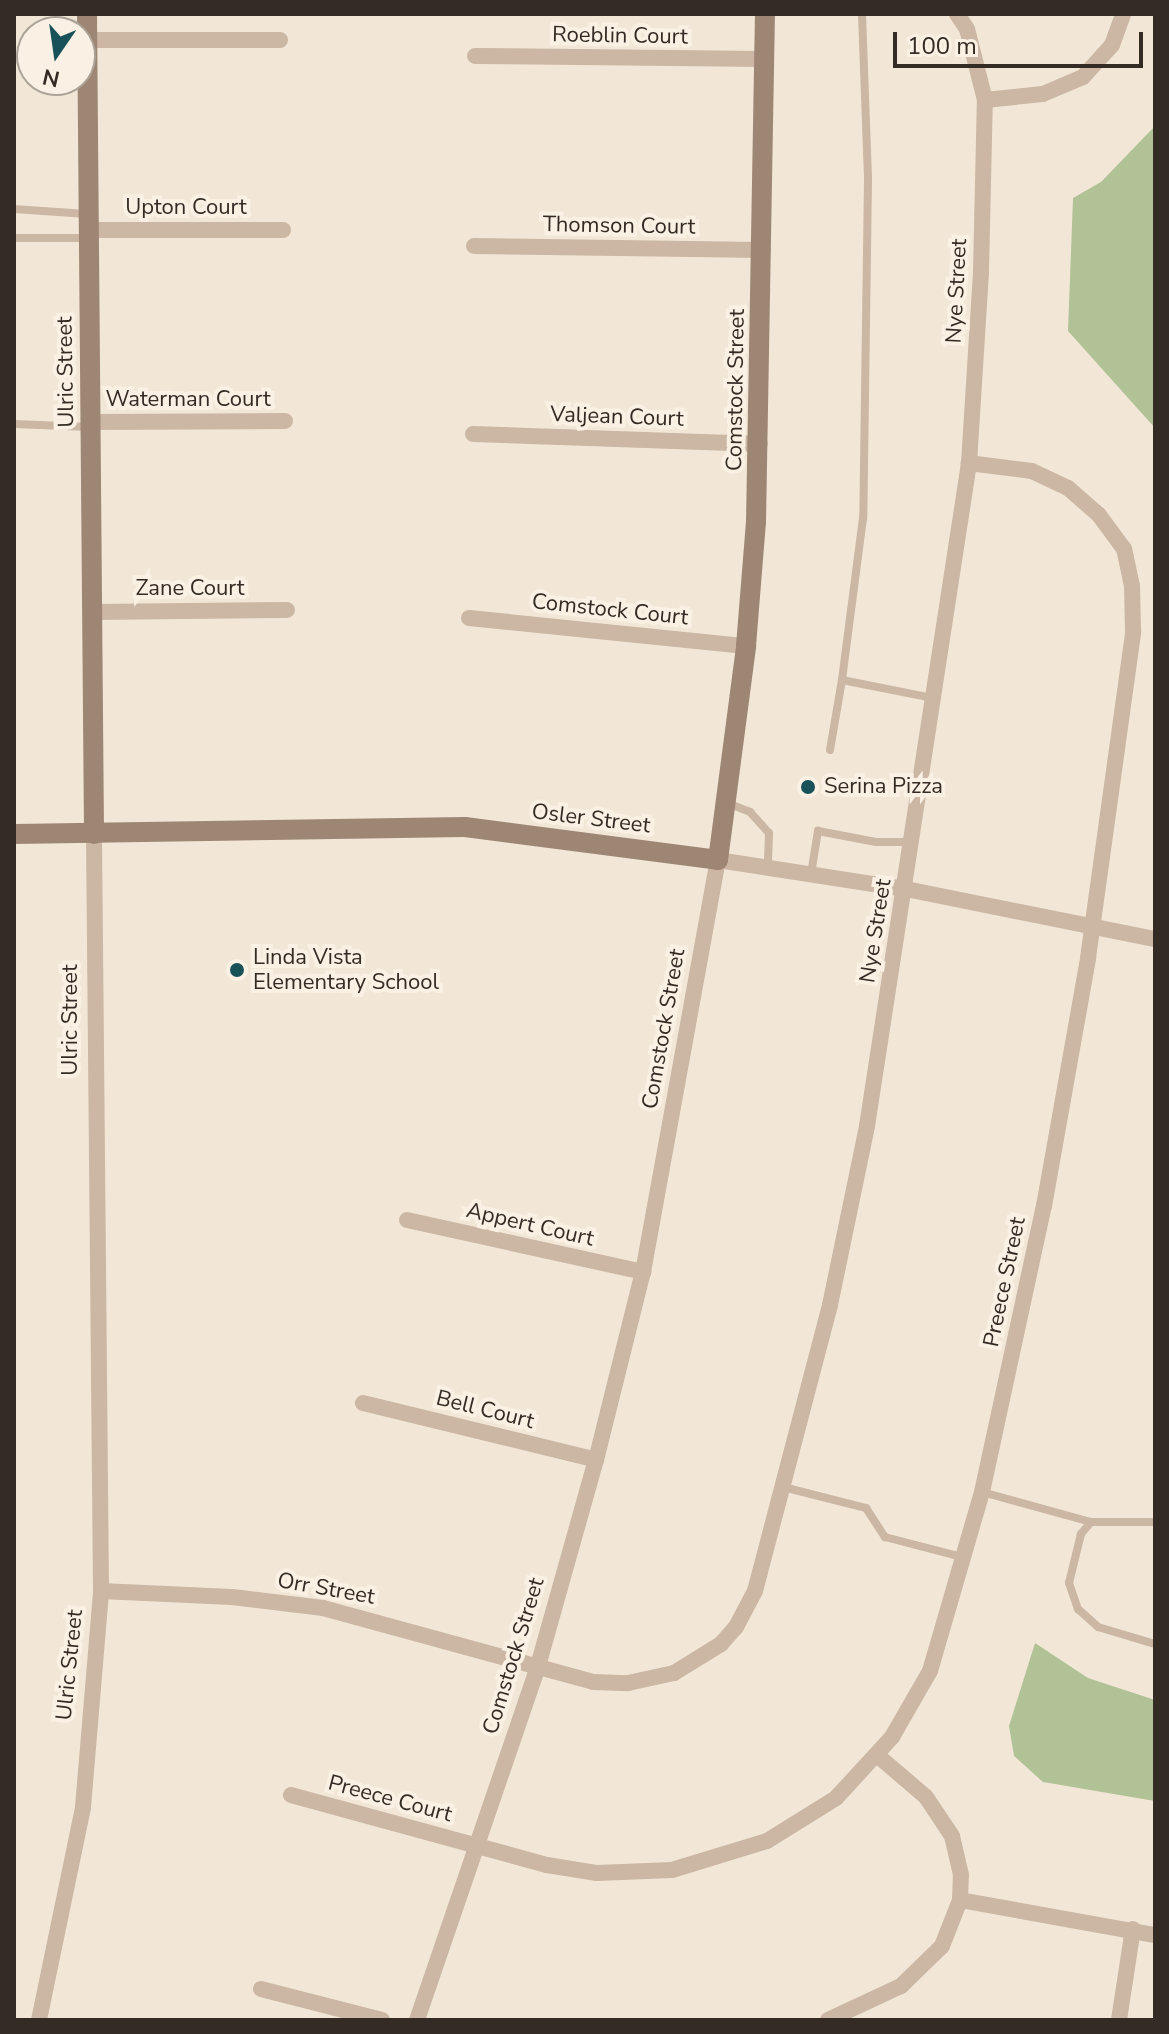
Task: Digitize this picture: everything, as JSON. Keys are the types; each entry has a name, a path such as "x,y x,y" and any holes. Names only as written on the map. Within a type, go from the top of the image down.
{"street":[{"name":"Comstock Street","path":"417,2020 538,1666 596,1460 643,1272 718,860 746,646 760,444 765,14"},
{"name":"Nye Street","path":"538,1666 593,1682 628,1683 674,1673 721,1644 755,1591 830,1305 906,889 969,463 981,271 985,100 967,29 957,14"},
{"path":"985,100 1043,94 1083,77 1112,45 1123,14"},
{"path":"96,40 280,40"},
{"name":"Roeblin Court","path":"475,56 765,59"},
{"name":"Ulric Street","path":"39,2020 83,1807 101,1591 87,96"},
{"name":"Upton Court","path":"88,227 283,230"},
{"name":"Thomson Court","path":"474,246 763,250"},
{"name":"Waterman Court","path":"91,425 285,421"},
{"name":"Valjean Court","path":"473,434 760,444"},
{"name":"Preece Street","path":"478,1846 597,1873 672,1870 767,1841 836,1798 877,1755 930,1671 982,1492 1044,1206 1092,927 1133,632 1132,586 1124,549 1099,515 1068,488 1032,471 969,463"},
{"name":"Zane Court","path":"93,612 287,610"},
{"name":"Comstock Court","path":"469,618 746,646"},
{"name":"Osler Street","path":"14,834 465,827 768,867 906,889 1155,939"},
{"name":"Appert Court","path":"407,1220 643,1272"},
{"name":"Bell Court","path":"363,1403 596,1460"},
{"name":"Orr Street","path":"101,1591 232,1597 323,1608 538,1666"},
{"path":"828,2020 901,1986 942,1946 960,1900 961,1875 952,1836 926,1797 877,1755"},
{"name":"Preece Court","path":"291,1795 478,1846"},
{"path":"960,1900 1155,1935"},
{"path":"1119,2020 1133,1929"},
{"path":"261,1989 382,2020"}],"lane":[{"path":"830,750 863,518 868,180 862,14"},
{"path":"14,209 88,227"},
{"path":"14,238 88,227"},
{"path":"14,424 91,425"},
{"path":"842,680 933,698"},
{"path":"727,802 750,812 769,833 768,867"},
{"path":"811,874 818,831 876,842 912,842"},
{"path":"781,1487 866,1508 885,1537 962,1557"},
{"path":"982,1492 1091,1522 1155,1522"},
{"path":"1091,1522 1081,1534 1069,1583 1078,1609 1098,1627 1155,1644"}],"green space":[{"path":"1155,126 1155,428 1068,331 1073,198 1101,182"},
{"path":"1035,1643 1088,1678 1155,1700 1155,1801 1043,1782 1014,1756 1009,1726"}],"place":[{"name":"Serina Pizza","path":"808,787"},
{"name":"Linda Vista Elementary School","path":"237,970"}]}
